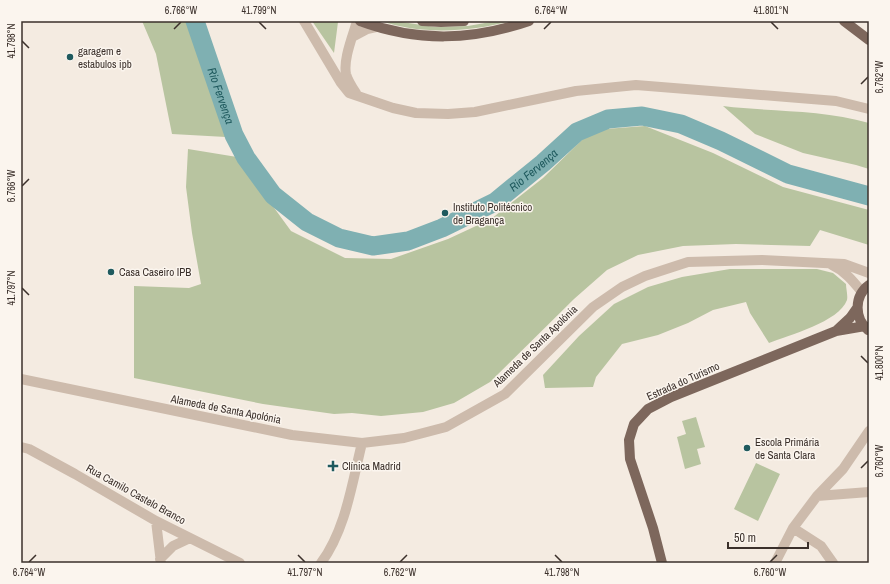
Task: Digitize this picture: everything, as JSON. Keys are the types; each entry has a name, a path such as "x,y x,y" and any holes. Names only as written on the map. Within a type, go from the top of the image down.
{"main road":[{"path":"360,21 376,27 416,36 472,35 508,28 529,21"},
{"path":"422,21 464,21"},
{"path":"844,21 869,40"},
{"path":"865,289 858,300 858,308 861,321 867,328"},
{"name":"Estrada do Turismo","path":"836,331 858,308"},
{"name":"Estrada do Turismo","path":"662,563 630,459 629,440 634,424 648,409 671,397 836,331 867,328"}],"street":[{"path":"304,21 340,83 349,93 393,108 416,113 448,114 475,112 576,91 636,85 836,101 869,109"},
{"path":"357,21 346,62 346,73 350,84 358,97"},
{"path":"352,37 367,29 376,27"},
{"name":"Alameda de Santa Apolónia","path":"21,379 292,435 362,443 404,438 446,427 505,394 593,307 622,287 644,276 688,262 762,260 844,264 869,273"},
{"path":"828,263 841,269 852,280 865,289"},
{"path":"775,563 793,528 817,496 843,469 869,431"},
{"path":"321,563 330,552 343,519 362,443"},
{"name":"Rua Camilo Castelo Branco","path":"21,447 29,449 75,474 156,521 240,563"},
{"path":"817,496 869,492"},
{"path":"156,521 161,561"},
{"path":"793,528 821,546 833,563"},
{"path":"161,561 173,546 190,538"}],"green space":[{"path":"142,21 187,21 226,137 172,134 156,54"},
{"path":"312,21 338,22 334,53"},
{"path":"381,21 395,21 435,27 468,26 496,21 511,21 462,30 429,30"},
{"path":"723,106 833,115 869,123 869,169 803,153 755,134"},
{"path":"645,126 713,153 783,187 869,210 869,245 820,230 810,246 736,244 683,246 638,255 607,270 574,299 490,382 454,403 423,412 381,416 352,413 334,414 263,404 134,378 134,286 189,288 201,284 186,187 188,149 237,157 291,231 345,258 391,259 448,239 491,219 543,178 592,130"},
{"path":"730,269 817,269 833,273 846,284 847,300 842,308 824,321 800,332 769,343 750,313 746,302 713,310 688,323 658,335 622,344 596,377 593,387 545,388 543,375 579,336 614,304 648,287 682,277"},
{"path":"696,417 705,447 697,449 701,464 685,469 677,437 686,434 682,421"},
{"path":"756,463 780,474 758,521 734,509"}],"waterway":[{"name":"Rio Fervença","path":"195,21 234,135 246,158 273,195 307,222 339,238 373,246 408,241 442,228 495,202 543,163 577,132 608,119 642,116 681,124 721,141 788,174 869,196"}],"place":[{"name":"garagem e estabulos ipb","path":"70,57"},
{"name":"Instituto Politécnico de Bragança","path":"445,213"},
{"name":"Casa Caseiro IPB","path":"111,272"},
{"name":"Escola Primária de Santa Clara","path":"747,448"},
{"name":"Clínica Madrid","path":"333,466"}]}
